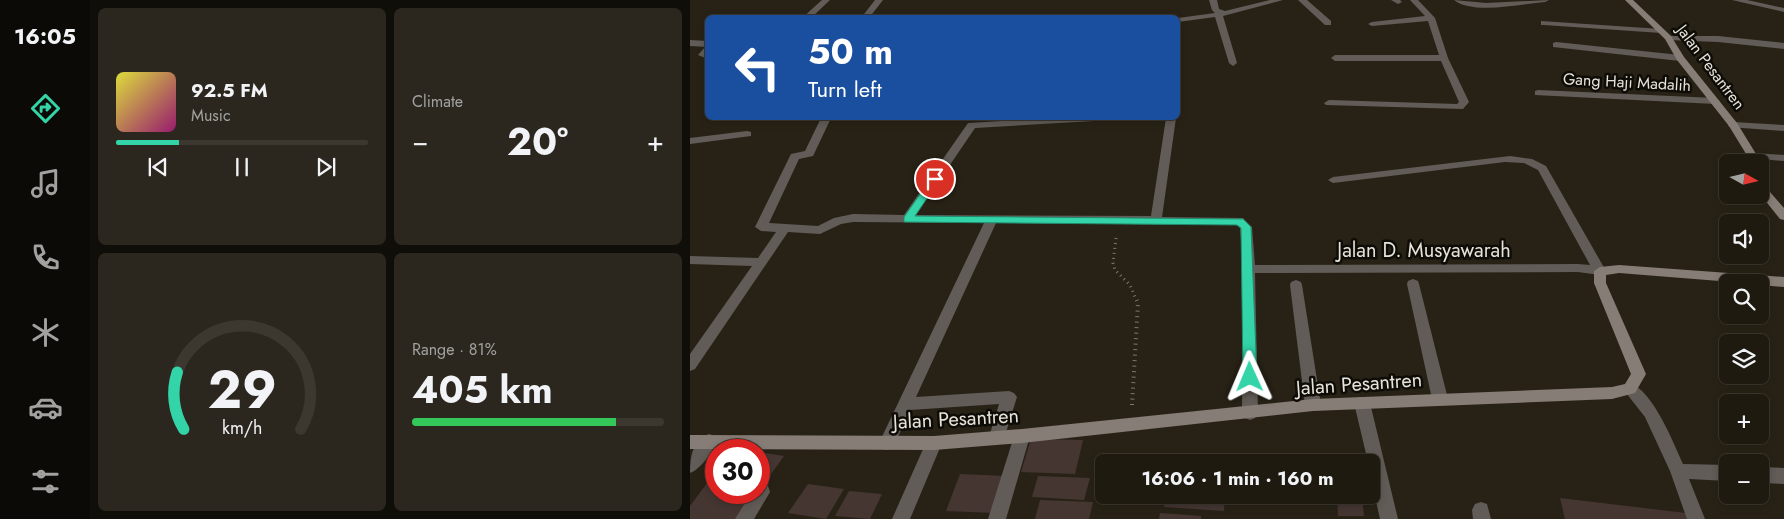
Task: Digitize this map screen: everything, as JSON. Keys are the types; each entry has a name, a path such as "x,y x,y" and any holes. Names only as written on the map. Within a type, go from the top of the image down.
{"street":[{"path":"809,15 826,0"},
{"path":"867,15 879,0"},
{"path":"1213,0 1216,10 1220,13 1234,64"},
{"path":"1180,20 1279,0"},
{"path":"1302,0 1328,23"},
{"path":"1329,103 1460,107 1464,102 1444,58 1431,18 1414,0"},
{"path":"1458,0 1463,4 1477,5 1545,0"},
{"name":"Jalan Pesantren","path":"1629,0 1665,35 1680,58 1732,125 1751,154"},
{"path":"1736,0 1784,10"},
{"path":"1180,17 1220,13"},
{"path":"1372,24 1431,18"},
{"path":"1544,23 1784,46"},
{"path":"690,43 705,44"},
{"path":"1556,46 1680,58"},
{"path":"1335,58 1444,58"},
{"name":"Gang Haji Madalih","path":"1538,93 1715,102"},
{"path":"825,120 809,154 795,156 761,227 820,230 838,220 853,218 1239,221 1246,227 1249,269 1250,413"},
{"path":"907,219 972,124 1053,120"},
{"path":"1156,220 1171,120"},
{"path":"1732,125 1784,128"},
{"path":"690,142 747,134"},
{"path":"1333,180 1521,158 1532,161 1542,168 1600,271 1600,283 1639,374 1630,389 1650,413 1678,471 1696,519"},
{"path":"1769,158 1784,158"},
{"path":"1769,198 1784,216"},
{"path":"887,443 991,220"},
{"path":"690,365 784,229"},
{"path":"690,260 761,262"},
{"name":"Jalan D. Musyawarah","path":"1249,269 1578,268 1600,271"},
{"path":"1600,271 1619,270 1784,282"},
{"path":"1413,284 1440,399"},
{"path":"1296,285 1313,405"},
{"name":"Jalan Pesantren","path":"770,442 934,443 1022,436 1313,405 1612,393 1630,389"},
{"path":"905,404 1009,397 998,437"},
{"path":"1362,403 1388,519"},
{"path":"997,519 1022,436"},
{"name":"Jalan Pesantren","path":"690,442 705,441"},
{"path":"901,519 934,443"},
{"path":"690,466 705,446"},
{"path":"1678,471 1719,473"},
{"path":"1769,475 1784,476"},
{"path":"744,519 754,504"}],"path":[{"path":"1118,220 1113,263 1115,270 1130,285 1138,303 1131,424"}],"building":[{"path":"1031,439 1083,440 1075,474 1021,472"},
{"path":"770,454 784,456 770,476"},
{"path":"960,474 1006,476 994,513 946,511"},
{"path":"1038,476 1090,478 1084,500 1032,497"},
{"path":"808,484 844,489 826,519 788,513"},
{"path":"705,486 705,504 750,504 739,519 690,519 690,506"},
{"path":"849,491 882,494 870,519 835,516"},
{"path":"1560,498 1686,513 1688,519 1565,519"},
{"path":"1040,500 1093,502 1089,519 1035,519"},
{"path":"1164,504 1224,504 1224,511 1164,507"},
{"path":"1337,504 1363,504 1364,516 1338,516"},
{"path":"1160,513 1201,516 1201,519 1159,519"}],"route":[{"path":"935,179 907,219 1239,221 1246,227 1249,269 1250,377"}]}
